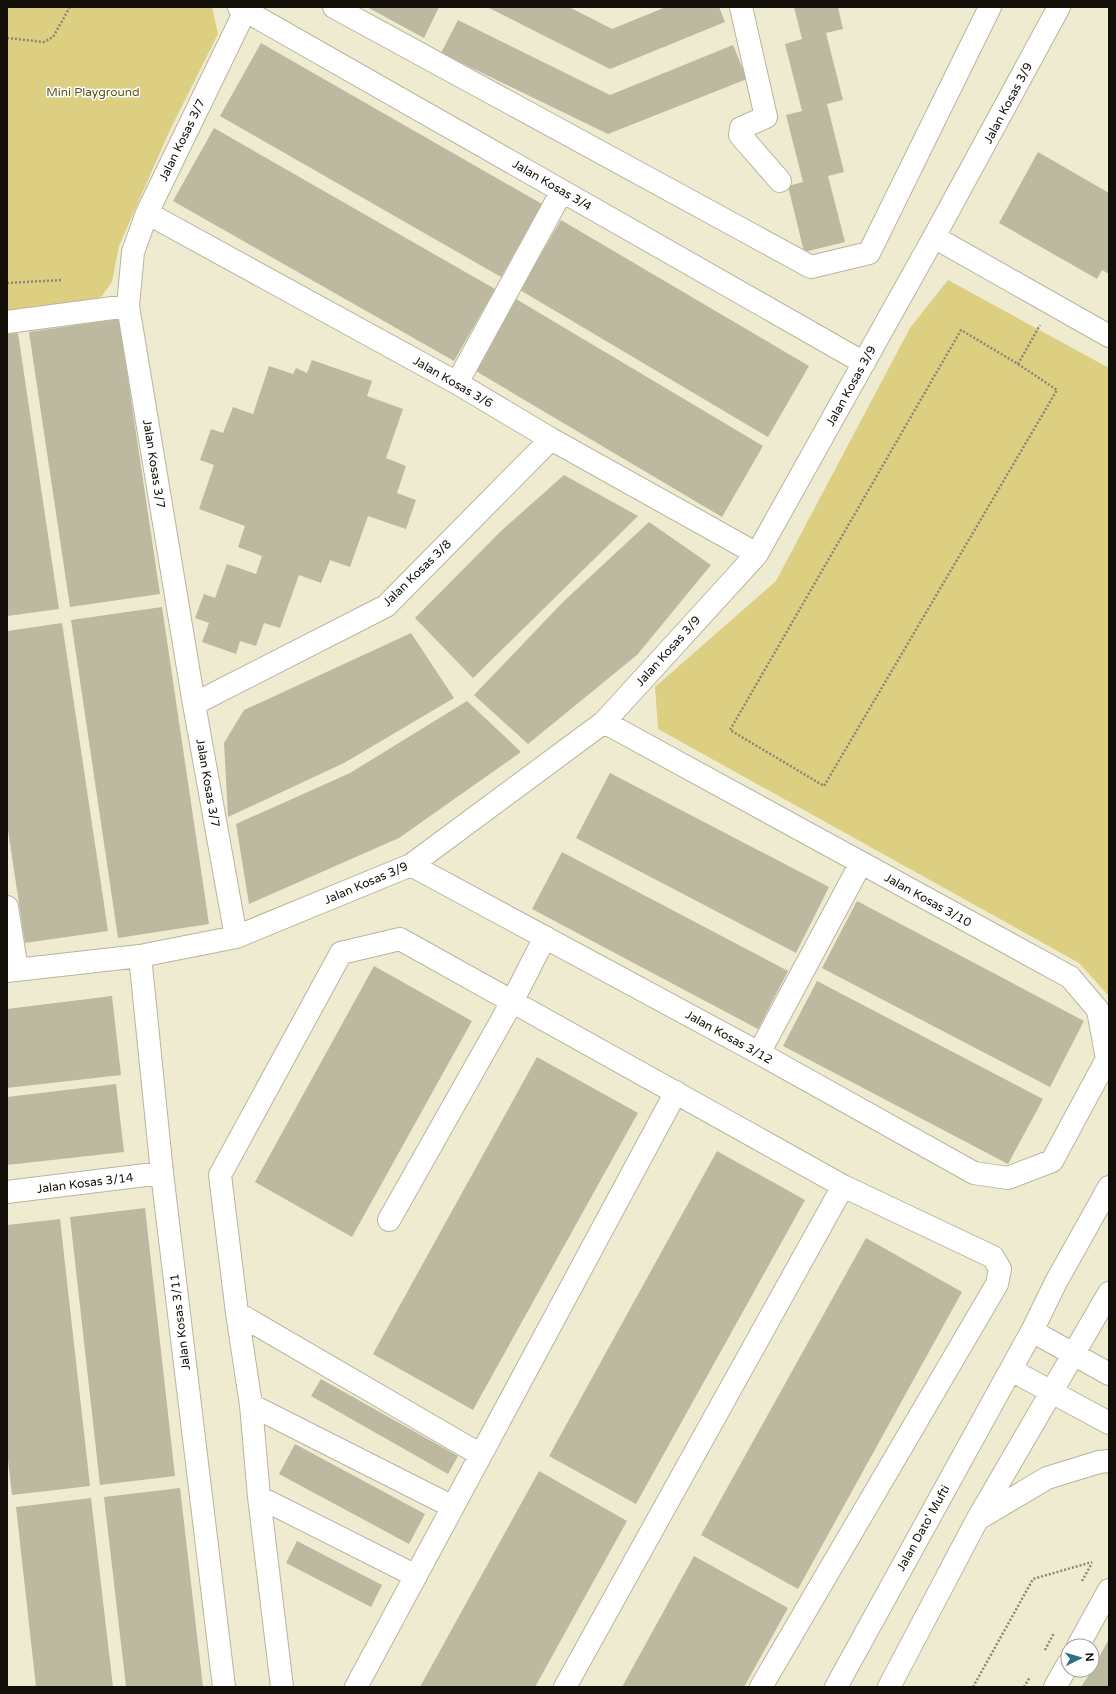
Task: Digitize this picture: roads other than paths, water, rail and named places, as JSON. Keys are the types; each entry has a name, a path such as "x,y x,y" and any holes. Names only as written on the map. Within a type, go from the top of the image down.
{"street":[{"path":"334,7 811,267 869,253 990,7"},
{"path":"741,7 766,117 741,128 740,135 780,181"},
{"name":"Jalan Kosas 3/9","path":"12,970 140,956 236,937 411,865 604,722 757,554 934,237 1059,7"},
{"name":"Jalan Kosas 3/4","path":"242,9 864,363"},
{"name":"Jalan Kosas 3/7","path":"236,937 194,704 128,306 133,252 147,213 242,9"},
{"path":"457,383 562,191"},
{"name":"Jalan Kosas 3/6","path":"147,213 457,383 551,439 757,554"},
{"path":"934,237 1109,336"},
{"path":"7,322 128,306"},
{"name":"Jalan Kosas 3/8","path":"194,704 386,606 551,439"},
{"name":"Jalan Kosas 3/10","path":"604,722 1070,977 1098,1010 1107,1060 1052,1161"},
{"path":"759,1053 861,863"},
{"name":"Jalan Kosas 3/12","path":"411,865 759,1053 974,1173 1008,1178 1052,1161"},
{"path":"7,907 12,970"},
{"path":"389,1220 512,1002 545,937"},
{"path":"282,1687 259,1497 251,1405 236,1313 220,1175 341,953 400,939 843,1186 993,1257 1000,1269 997,1284 761,1687"},
{"name":"Jalan Kosas 3/11","path":"140,956 162,1174 224,1687"},
{"path":"356,1687 676,1092"},
{"name":"Jalan Kosas 3/14","path":"7,1192 162,1174"},
{"path":"565,1687 843,1186"},
{"name":"Jalan Dato' Mufti","path":"836,1687 1011,1370 1056,1282 1109,1187"},
{"path":"889,1687 977,1520 1109,1293"},
{"path":"236,1313 481,1455"},
{"path":"1032,1331 1109,1374"},
{"path":"1011,1370 1109,1423"},
{"path":"251,1405 452,1507"},
{"path":"977,1520 1047,1478 1099,1462 1109,1461"},
{"path":"259,1497 416,1576"},
{"path":"1082,1638 1109,1590"},
{"path":"1055,1687 1060,1678"}],"park label":[{"name":"Mini Playground","path":"93,92"}]}
